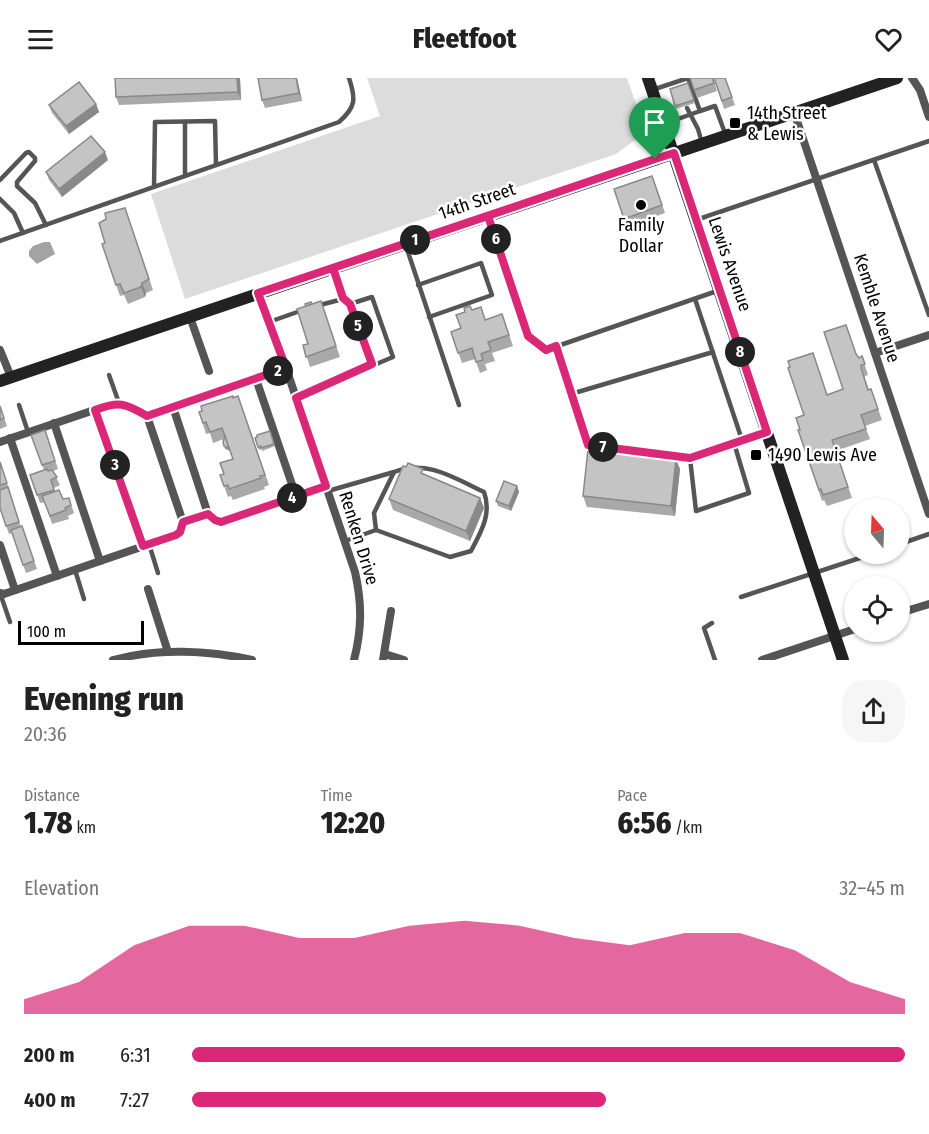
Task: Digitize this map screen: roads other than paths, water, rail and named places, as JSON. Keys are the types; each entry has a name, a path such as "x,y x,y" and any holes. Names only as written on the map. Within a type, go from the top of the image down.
{"street":[{"name":"14th Street","path":"5,379 897,78"},
{"path":"912,78 920,90 929,117"},
{"name":"Lewis Avenue","path":"650,84 843,660"},
{"name":"Kemble Avenue","path":"794,112 929,514"},
{"name":"Renken Drive","path":"258,293 286,368 355,572 361,609 360,638 354,660"},
{"path":"190,316 209,371"},
{"path":"874,353 929,335"},
{"path":"0,350 5,379"},
{"path":"147,416 286,368"},
{"path":"255,379 296,496"},
{"path":"0,442 119,403 129,406 147,416 183,522 180,532 176,535 15,590 0,593"},
{"path":"172,407 208,514 215,520 221,522 296,496 327,488"},
{"path":"95,410 146,545"},
{"path":"54,423 100,561"},
{"path":"10,438 57,576"},
{"path":"183,522 208,514"},
{"path":"0,545 15,590"},
{"path":"148,588 168,652"},
{"path":"910,610 929,604"},
{"path":"391,612 384,657 404,660"},
{"path":"762,660 844,632"},
{"path":"113,660 168,652 213,654 252,660"}],"lane":[{"path":"0,241 339,122 351,111 354,94 349,78"},
{"path":"650,84 675,83 688,78 700,111"},
{"path":"675,83 681,91"},
{"path":"675,83 675,93"},
{"path":"664,124 715,106 726,136"},
{"path":"683,117 684,109 690,114 698,129 702,143"},
{"path":"154,187 155,122 215,121 216,165"},
{"path":"185,122 185,176"},
{"path":"696,220 929,141"},
{"path":"0,180 29,152 35,161 17,182 17,186 35,202 46,225"},
{"path":"874,160 929,315"},
{"path":"0,199 14,213 23,233"},
{"path":"488,216 528,336 546,350 719,290"},
{"path":"405,244 459,405"},
{"path":"418,285 481,263 485,274 492,295 429,317"},
{"path":"333,268 343,298 350,304 372,364"},
{"path":"296,398 393,357 372,297 350,304"},
{"path":"268,322 343,298"},
{"path":"695,299 742,440"},
{"path":"556,346 588,445 611,448"},
{"path":"571,394 712,352"},
{"path":"109,375 119,403"},
{"path":"19,405 28,432"},
{"path":"656,453 690,458 767,432"},
{"path":"690,458 696,511 748,493 734,443"},
{"path":"327,488 407,467 429,467 484,492 489,504 484,526 471,551 450,557 376,530 345,541"},
{"path":"376,530 375,513 394,472"},
{"path":"910,541 929,534"},
{"path":"146,545 158,573"},
{"path":"741,597 844,563"},
{"path":"75,570 84,599"},
{"path":"0,593 10,622"},
{"path":"712,623 704,628 715,660"}],"place":[{"name":"14th Street & Lewis","path":"735,123"},
{"name":"Family Dollar","path":"641,205"},
{"name":"1490 Lewis Ave","path":"756,455"}]}
